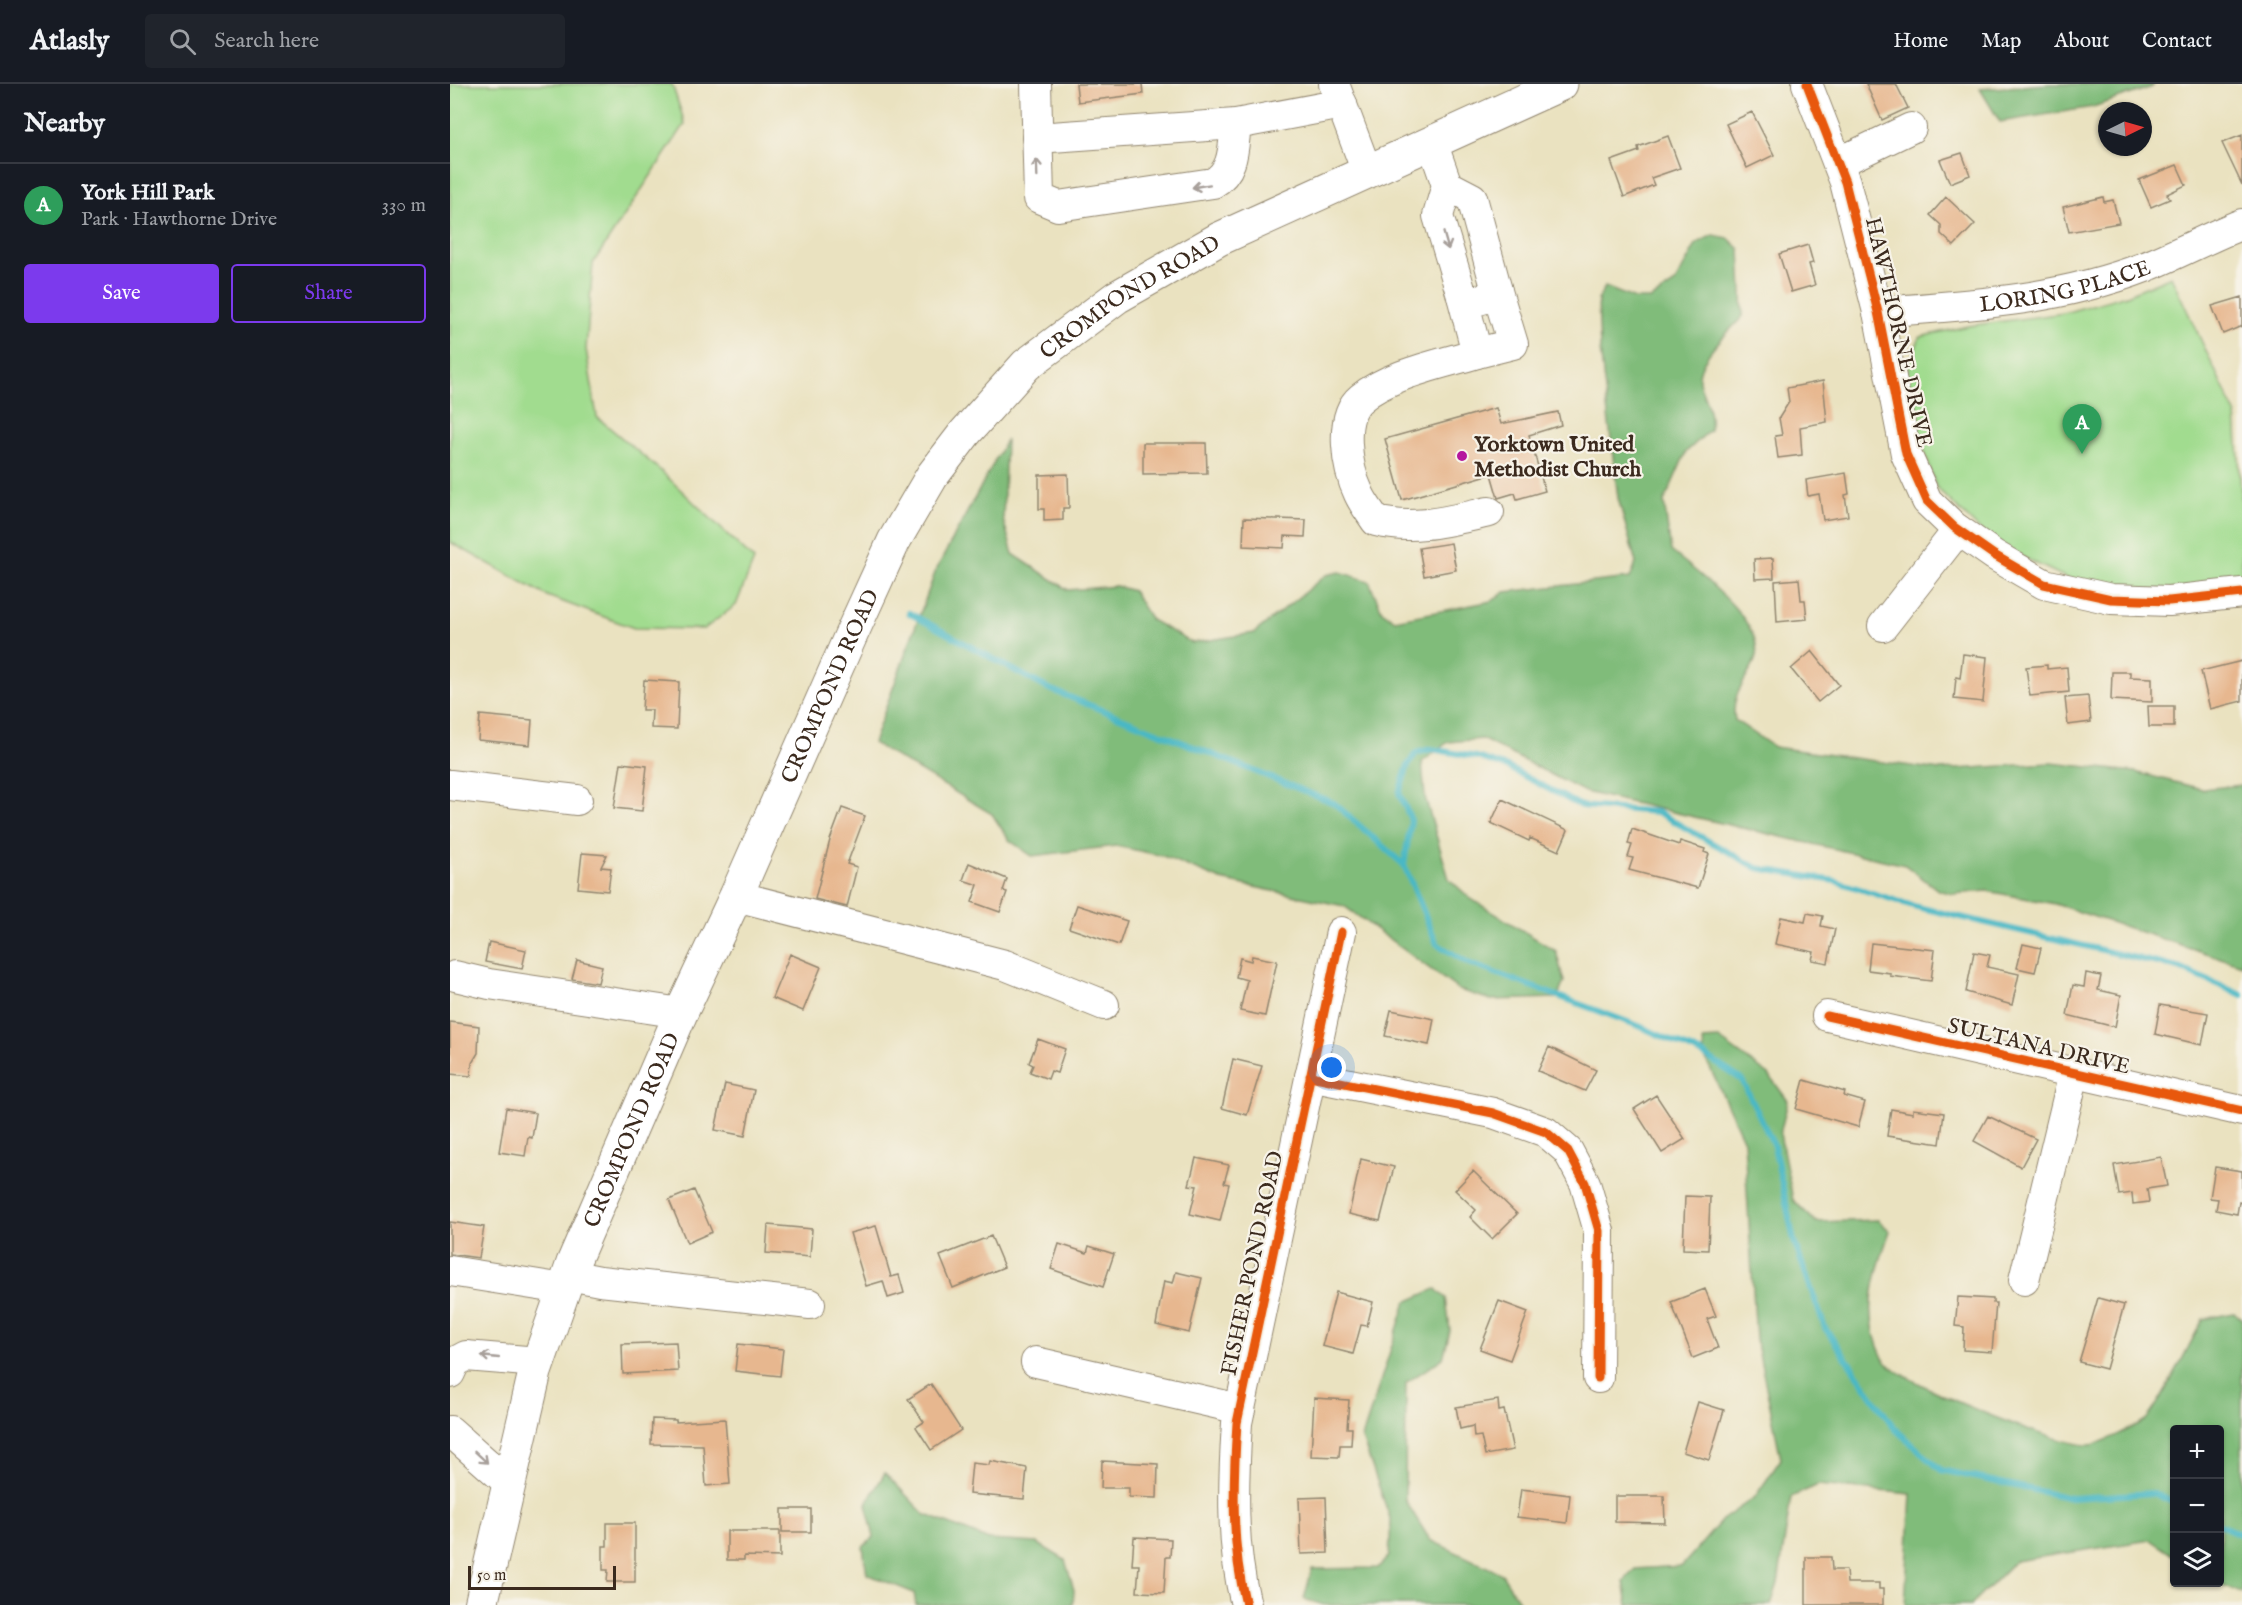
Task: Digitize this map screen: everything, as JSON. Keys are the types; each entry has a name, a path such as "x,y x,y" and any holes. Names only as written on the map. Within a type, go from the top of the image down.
{"highway":[{"name":"CROMPOND ROAD","path":"481,1605 538,1362 566,1282 681,1013 736,896 894,541 932,476 991,403 1026,365 1117,297 1219,239 1561,84"}],"street":[{"path":"1036,84 1039,198 1059,206 1214,183 1223,178 1231,163 1236,124"},
{"name":"HAWTHORNE DRIVE","path":"1808,84 1838,163 1878,312 1906,454 1927,501 1958,530 2044,584 2110,599 2169,602 2242,593"},
{"path":"1037,138 1236,124 1338,94 1367,172"},
{"path":"1838,163 1911,128"},
{"path":"1432,142 1447,185 1438,216 1477,353"},
{"path":"1447,185 1472,198 1513,344 1383,383 1359,399 1347,421 1348,450 1358,493 1376,521 1398,527 1433,524 1489,512"},
{"name":"LORING PLACE","path":"1878,312 2002,303 2053,293 2144,267 2242,224"},
{"path":"1462,296 1470,301 1487,298 1497,291"},
{"path":"1883,626 1958,530"},
{"path":"450,786 577,800"},
{"path":"736,896 1005,965 1104,1005"},
{"name":"FISHER POND ROAD","path":"1246,1605 1240,1580 1233,1500 1240,1409 1341,932"},
{"path":"455,976 681,1013"},
{"name":"SULTANA DRIVE","path":"1827,1016 2242,1111"},
{"path":"2024,1280 2074,1073"},
{"path":"1310,1076 1493,1113 1546,1132 1568,1151 1585,1183 1599,1231 1598,1378"},
{"path":"450,1271 566,1282 600,1281 810,1304"},
{"path":"450,1372 455,1362 466,1356 538,1362"},
{"path":"1036,1362 1240,1409"},
{"path":"450,1431 510,1484"}],"green space":[{"path":"450,84 672,84 685,124 593,263 586,349 597,417 661,471 754,560 736,605 704,629 634,628 547,596 450,542"},
{"path":"2050,84 2154,84 2152,87 2108,102 2098,102 2098,105 2093,107 2000,122 1980,89"},
{"path":"1713,235 1728,238 1740,249 1743,316 1713,348 1701,367 1700,385 1709,412 1710,430 1686,452 1664,502 1671,551 1727,599 1751,630 1756,646 1755,660 1737,696 1735,720 1774,747 1940,770 2051,763 2135,772 2202,789 2242,785 2242,965 2055,904 1987,891 1953,894 1938,890 1905,865 1585,792 1482,739 1448,742 1422,762 1425,797 1449,879 1471,899 1556,951 1564,982 1557,998 1491,1000 1459,990 1344,906 1221,880 1163,856 1116,846 1032,856 1009,840 992,814 873,743 936,570 1006,440 1003,519 1013,554 1068,590 1116,586 1133,591 1151,620 1192,643 1254,633 1326,575 1340,572 1369,581 1382,611 1395,620 1492,601 1505,592 1630,578 1636,563 1618,498 1600,349 1598,300 1605,287 1635,299 1651,299 1674,284 1697,243"},
{"path":"2171,276 2236,415 2242,506 2242,580 2152,592 2073,581 1993,543 1936,487 1915,422 1907,370 1920,337 1968,326 2064,313 2127,295"},
{"path":"1719,1039 1769,1075 1788,1101 1780,1134 1793,1200 1816,1222 1878,1220 1890,1231 1875,1278 1873,1326 1876,1342 1883,1358 1894,1369 1916,1382 1946,1397 2015,1425 2073,1443 2090,1445 2125,1431 2149,1416 2165,1391 2203,1319 2234,1313 2242,1318 2242,1593 2224,1587 2224,1425 2170,1425 2170,1553 2150,1540 2015,1561 1971,1605 1905,1605 1911,1494 1818,1485 1791,1497 1778,1583 1771,1605 1628,1605 1624,1581 1635,1569 1682,1566 1722,1520 1755,1497 1781,1459 1756,1339 1744,1141 1704,1055 1703,1040"},
{"path":"1435,1289 1446,1298 1450,1331 1443,1358 1406,1383 1405,1500 1430,1540 1502,1574 1519,1601 1519,1605 1324,1605 1304,1599 1312,1569 1378,1568 1389,1556 1391,1521 1362,1438 1406,1302"},
{"path":"885,1473 924,1514 989,1540 1037,1543 1065,1560 1074,1590 1073,1605 916,1605 914,1593 867,1574 863,1547 874,1537 866,1504"}],"building":[{"path":"1076,84 1142,84 1143,94 1078,102"},
{"path":"1866,84 1896,84 1908,108 1882,120"},
{"path":"1752,112 1774,155 1747,168 1726,124"},
{"path":"2242,135 2242,185 2222,143"},
{"path":"1668,136 1680,168 1651,178 1654,185 1624,197 1611,161 1639,151 1638,147"},
{"path":"1962,153 1970,175 1950,183 1940,160"},
{"path":"2177,165 2186,185 2167,194 2170,199 2151,207 2139,180"},
{"path":"1946,197 1975,224 1954,246 1941,234 1941,225 1930,215"},
{"path":"2103,197 2104,202 2113,200 2119,223 2069,232 2063,207"},
{"path":"1808,245 1813,263 1809,264 1815,285 1791,292 1779,254"},
{"path":"2242,297 2242,326 2223,334 2212,306"},
{"path":"1823,381 1827,422 1800,427 1802,455 1778,458 1775,436 1782,435 1779,418 1789,402 1787,388"},
{"name":"Yorktown United Methodist Church","path":"1496,408 1501,424 1558,412 1561,425 1529,435 1545,491 1517,499 1515,493 1498,498 1491,474 1402,500 1385,439"},
{"path":"1143,443 1206,443 1207,473 1143,474"},
{"path":"1846,473 1849,494 1845,495 1848,516 1823,520 1819,494 1808,496 1806,480"},
{"path":"1068,474 1069,508 1063,508 1063,520 1044,521 1044,509 1039,509 1039,475"},
{"path":"1244,518 1306,520 1305,537 1285,536 1284,548 1243,546"},
{"path":"1451,543 1456,570 1424,576 1419,548"},
{"path":"1773,558 1774,578 1755,579 1754,559"},
{"path":"1799,579 1801,600 1805,600 1807,619 1777,622 1775,581"},
{"path":"1812,651 1839,685 1818,702 1791,669"},
{"path":"1963,654 1987,657 1983,702 1954,699 1956,677 1960,678"},
{"path":"2242,661 2242,701 2210,709 2201,671"},
{"path":"2047,665 2047,669 2067,667 2069,692 2030,696 2026,667"},
{"path":"2112,672 2130,672 2130,677 2152,678 2152,702 2111,700"},
{"path":"644,680 679,682 677,729 651,728 652,710 642,710"},
{"path":"2088,696 2091,722 2068,725 2065,698"},
{"path":"2148,706 2174,706 2174,727 2149,727"},
{"path":"480,715 532,720 530,745 478,740"},
{"path":"621,763 647,766 642,811 614,808"},
{"path":"1502,799 1568,830 1559,851 1530,838 1529,841 1491,823"},
{"path":"842,808 865,816 847,864 857,867 847,907 815,899 830,840"},
{"path":"1632,829 1679,845 1680,841 1705,849 1704,852 1709,854 1698,888 1629,870 1633,858 1628,857 1632,845 1628,844"},
{"path":"582,853 607,855 601,867 611,868 608,891 578,888"},
{"path":"969,863 1007,879 1003,891 1007,892 1000,912 972,902 978,885 963,880"},
{"path":"1077,905 1127,921 1119,945 1069,928"},
{"path":"1807,913 1823,916 1821,926 1835,929 1828,963 1812,960 1814,952 1775,944 1781,917 1805,922"},
{"path":"489,942 526,950 522,969 485,962"},
{"path":"1871,943 1935,950 1931,981 1890,976 1890,973 1868,970"},
{"path":"2023,944 2041,948 2035,972 2017,968"},
{"path":"1974,952 1990,955 1987,967 2019,974 2012,1005 1966,992"},
{"path":"790,954 821,967 803,1011 772,998"},
{"path":"1252,956 1277,961 1265,1016 1240,1011 1247,980 1236,977 1240,958 1251,961"},
{"path":"577,960 602,966 598,983 572,979"},
{"path":"2086,973 2101,976 2098,990 2121,995 2115,1027 2067,1015 2073,985 2084,987"},
{"path":"2160,1005 2208,1013 2202,1045 2155,1034"},
{"path":"1391,1010 1434,1019 1429,1045 1385,1036"},
{"path":"450,1022 479,1026 478,1053 472,1063 471,1076 450,1074"},
{"path":"1038,1039 1065,1049 1057,1073 1051,1071 1048,1079 1030,1072 1033,1065 1029,1063"},
{"path":"1549,1047 1596,1070 1585,1091 1538,1071"},
{"path":"1233,1059 1262,1066 1247,1115 1222,1108"},
{"path":"1804,1080 1845,1092 1844,1096 1865,1102 1858,1127 1796,1109"},
{"path":"725,1084 754,1090 745,1136 715,1130"},
{"path":"1656,1095 1685,1139 1662,1153 1634,1109"},
{"path":"506,1108 536,1113 532,1138 528,1137 525,1156 499,1152"},
{"path":"1891,1109 1913,1113 1913,1109 1944,1113 1940,1144 1887,1136"},
{"path":"1988,1116 2036,1139 2021,1167 1974,1141"},
{"path":"2161,1157 2167,1186 2147,1189 2149,1202 2133,1204 2132,1193 2119,1195 2114,1165"},
{"path":"1196,1158 1229,1165 1224,1183 1229,1184 1220,1221 1190,1214 1197,1186 1189,1185"},
{"path":"1361,1159 1394,1167 1380,1221 1349,1214"},
{"path":"2215,1167 2242,1171 2242,1203 2239,1202 2237,1214 2216,1210 2218,1199 2210,1198"},
{"path":"1473,1171 1517,1214 1492,1239 1470,1217 1476,1210 1455,1190"},
{"path":"694,1190 712,1232 687,1243 669,1200"},
{"path":"1685,1196 1710,1197 1708,1250 1683,1249"},
{"path":"450,1222 484,1227 479,1258 450,1254"},
{"path":"768,1225 812,1229 810,1257 766,1253"},
{"path":"876,1226 891,1277 899,1275 904,1293 888,1298 883,1281 866,1286 850,1233"},
{"path":"991,1236 1004,1267 953,1288 940,1256"},
{"path":"1059,1244 1087,1253 1089,1246 1114,1254 1103,1287 1051,1269"},
{"path":"1176,1272 1202,1278 1189,1333 1156,1325 1164,1281 1173,1283"},
{"path":"1705,1289 1716,1316 1707,1319 1718,1348 1693,1358 1671,1302"},
{"path":"1336,1292 1373,1302 1367,1326 1361,1325 1353,1354 1322,1346"},
{"path":"1958,1297 1993,1299 1993,1303 1996,1303 1992,1352 1963,1350 1964,1327 1955,1326"},
{"path":"2098,1298 2124,1305 2106,1369 2079,1362"},
{"path":"1499,1301 1528,1312 1510,1360 1480,1349"},
{"path":"676,1342 678,1371 623,1374 622,1344"},
{"path":"738,1344 783,1349 780,1376 735,1371"},
{"path":"931,1384 961,1430 931,1450 916,1427 924,1422 908,1399"},
{"path":"1314,1398 1349,1400 1347,1428 1352,1428 1351,1445 1340,1445 1339,1457 1311,1456"},
{"path":"1498,1400 1499,1411 1504,1410 1513,1450 1485,1455 1481,1436 1474,1437 1473,1426 1460,1429 1456,1407"},
{"path":"1698,1402 1724,1410 1709,1460 1683,1452"},
{"path":"652,1419 676,1420 676,1422 725,1419 730,1484 706,1486 703,1445 651,1444"},
{"path":"990,1461 1027,1468 1024,1499 969,1494 972,1463 989,1465"},
{"path":"1102,1461 1158,1464 1157,1498 1129,1497 1129,1488 1101,1488"},
{"path":"1521,1489 1570,1495 1567,1523 1517,1517"},
{"path":"1615,1496 1664,1496 1665,1523 1615,1522"},
{"path":"1326,1497 1328,1553 1301,1554 1299,1498"},
{"path":"782,1509 811,1509 811,1532 782,1532"},
{"path":"607,1523 635,1523 635,1582 607,1582 608,1570 603,1570 603,1546 607,1546"},
{"path":"727,1531 780,1531 780,1557 744,1556 744,1560 727,1560"},
{"path":"1134,1537 1171,1539 1170,1557 1166,1557 1164,1593 1137,1592 1139,1565 1132,1565"},
{"path":"1806,1557 1831,1557 1832,1570 1846,1570 1847,1583 1879,1583 1879,1589 1883,1589 1883,1605 1806,1605"}],"waterway":[{"path":"909,613 1047,688 1334,803 1404,865 1437,944 1468,963 1639,1026 1704,1055 1742,1080 1774,1146 1794,1241 1825,1328 1895,1429 1941,1470 2071,1498 2154,1493 2170,1501"},
{"path":"1404,865 1411,820 1399,793 1408,765 1416,753 1431,749 1477,757 1507,767 1581,806 1657,812 1757,868 1835,881 1913,906 2179,968 2242,995"},
{"path":"2224,1527 2242,1535"}],"cycle path":[{"path":"1807,84 1845,182 1878,312 1906,454 1927,501 1954,527 1994,555 2044,584 2111,599 2169,601 2242,593"},
{"path":"1246,1605 1238,1560 1234,1514 1237,1423 1341,932"},
{"path":"1827,1016 2242,1111"},
{"path":"1310,1076 1493,1113 1546,1132 1568,1151 1585,1183 1599,1231 1598,1378"}],"place":[{"name":"York Hill Park","path":"2082,454"},
{"name":"Yorktown United Methodist Church","path":"1462,456"}]}
